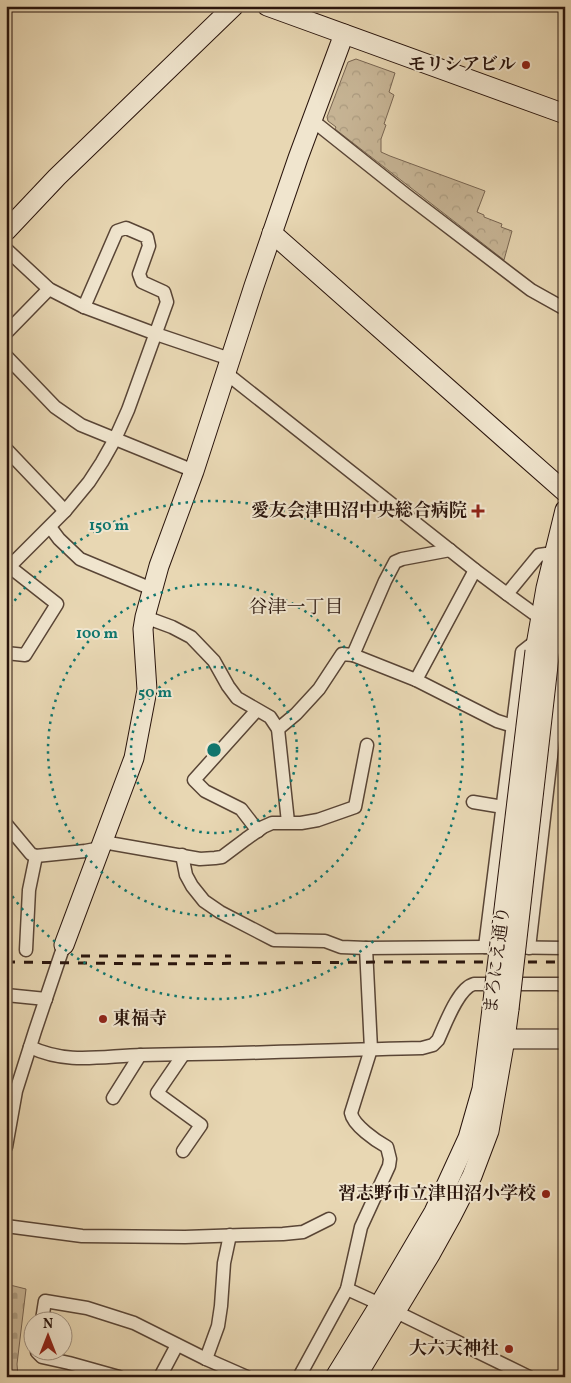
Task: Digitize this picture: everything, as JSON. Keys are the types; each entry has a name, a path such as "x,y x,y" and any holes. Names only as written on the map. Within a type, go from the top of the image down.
{"street":[{"path":"6,231 57,177 234,6"},
{"path":"268,6 305,14 344,34 565,114"},
{"path":"6,1147 16,1091 30,1047 64,945 134,758 147,690 143,630 152,589 194,471 272,233 344,34"},
{"path":"312,120 531,290 565,309"},
{"path":"6,653 25,655 57,604 7,567 50,527 89,482 115,439 128,410 167,302 164,292 142,282 140,274 149,246 147,237 126,228 117,230 84,306"},
{"path":"272,233 565,492"},
{"path":"6,249 49,289 84,306 156,334 228,366 450,550 540,618"},
{"path":"6,333 49,289"},
{"path":"6,356 55,407 81,425 194,471"},
{"path":"6,449 65,510"},
{"name":"まろにえ通り","path":"543,644 540,618 553,553 565,510"},
{"path":"50,527 80,559 152,589"},
{"path":"353,655 395,562 450,550"},
{"path":"507,594 539,555 553,553"},
{"path":"416,680 475,570"},
{"name":"まろにえ通り","path":"356,1377 468,1138 497,1039 543,644 565,574"},
{"path":"145,617 172,627 191,637 214,661 237,698 270,717 278,729 288,822"},
{"path":"485,947 522,652 543,644 564,644 529,948"},
{"path":"278,729 296,714 319,689 342,654 353,655 416,680 497,721 513,726"},
{"path":"257,710 194,780 205,791 241,809 258,831"},
{"path":"6,824 31,854 36,856 85,851 102,845 200,858 222,857 272,823 301,823 318,820 355,807 367,744"},
{"path":"473,802 503,807"},
{"path":"182,855 186,875 204,901 220,912 274,940 325,941 341,947 366,948 565,948"},
{"path":"26,950 29,890 36,856"},
{"path":"299,1377 347,1289 361,1227 389,1166 390,1159 387,1147 377,1141 352,1119 351,1113 371,1049 366,948"},
{"path":"30,1047 61,1058 422,1048 433,1045 438,1040 458,1000 468,986 474,984 559,984 565,988"},
{"path":"6,995 46,999"},
{"path":"497,1039 565,1038"},
{"path":"113,1098 140,1056"},
{"path":"182,1056 157,1093 201,1124 183,1151"},
{"path":"6,1226 82,1236 185,1237 304,1232 329,1219"},
{"path":"206,1359 218,1326 224,1263 230,1235"},
{"path":"347,1289 529,1377"},
{"path":"44,1310 45,1301 88,1308 134,1323 176,1345 247,1377"},
{"name":"まろにえ通り","path":"335,1377 388,1308"},
{"path":"160,1377 176,1345"},
{"path":"56,1360 120,1377"}],"green space":[{"path":"356,59 395,73 389,92 394,95 384,124 386,125 381,139 381,152 485,191 477,212 502,224 501,227 512,231 504,260 335,129 336,127 328,121 327,117 348,62"},
{"path":"6,1284 26,1289 17,1364 18,1377 6,1377"}],"railway":[{"path":"81,956 231,956"},
{"path":"6,962 153,964 565,962"}],"place":[{"name":"モリシアビル","path":"526,65"},
{"name":"愛友会津田沼中央総合病院","path":"478,511"},
{"name":"東福寺","path":"103,1019"},
{"name":"習志野市立津田沼小学校","path":"546,1194"},
{"name":"大六天神社","path":"509,1349"}],"district":[{"name":"谷津一丁目","path":"296,608"}]}
